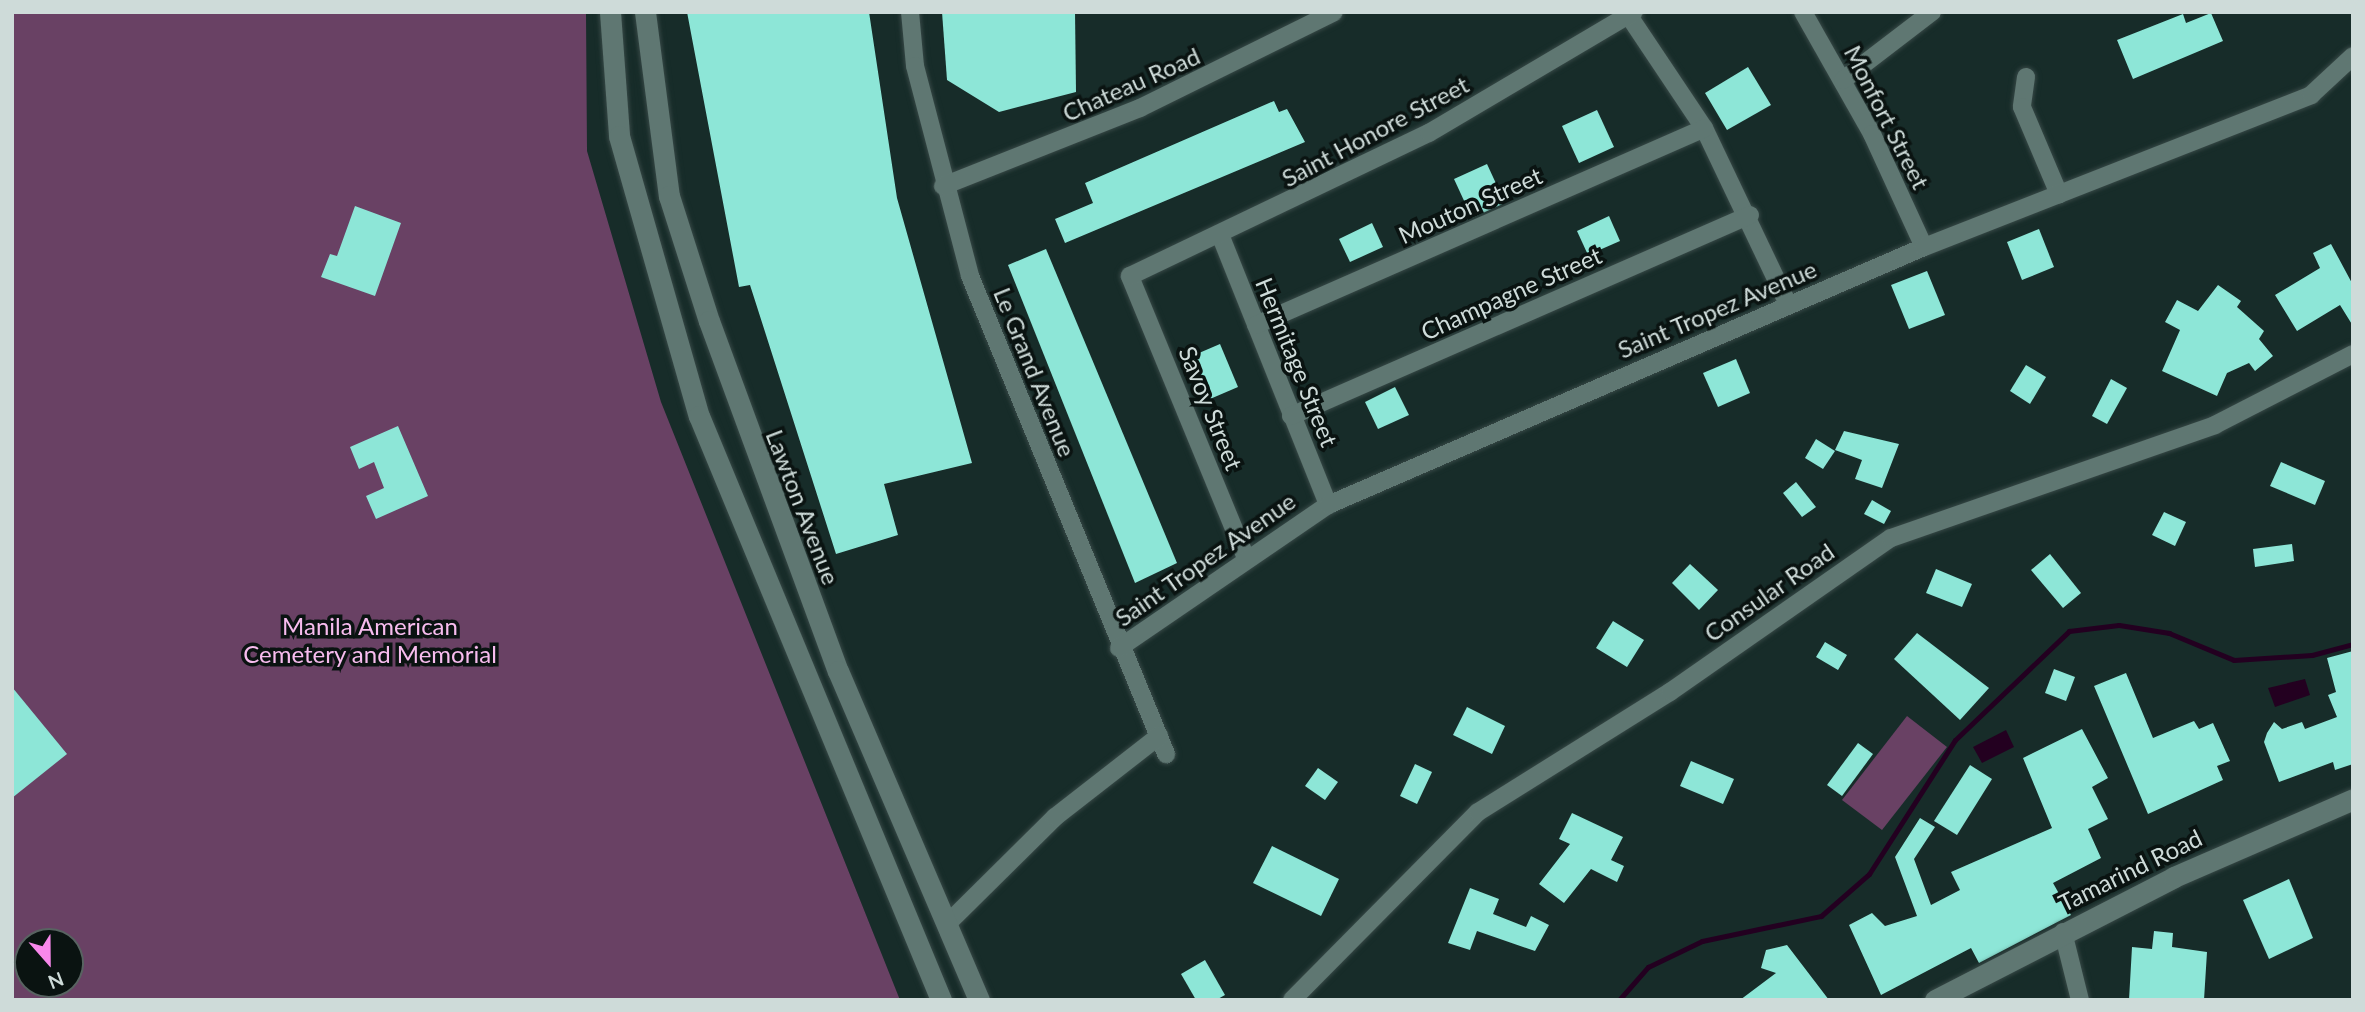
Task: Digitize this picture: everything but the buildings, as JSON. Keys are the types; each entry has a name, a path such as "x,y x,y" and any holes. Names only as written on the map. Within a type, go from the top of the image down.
{"main road":[{"path":"610,12 622,148 699,416 941,1000"},
{"name":"Lawton Avenue","path":"645,12 669,196 709,321 833,658 979,1000"},
{"name":"Tamarind Road","path":"1935,1000 2063,932 2353,799"}],"street":[{"name":"Le Grand Avenue","path":"910,12 915,66 943,186 970,276 1119,648 1166,754"},
{"name":"Chateau Road","path":"943,186 1140,108 1301,20 1334,12"},
{"name":"Monfort Street","path":"1802,12 1843,79 1924,247"},
{"path":"1843,79 1932,12"},
{"path":"1632,14 1704,128 1750,215 1787,304"},
{"name":"Saint Honore Street","path":"1130,276 1221,237 1429,133 1632,14"},
{"name":"Saint Tropez Avenue","path":"1119,648 1245,558 1328,505 1787,304 1924,247 2311,95 2353,56"},
{"path":"2026,76 2022,107 2059,194"},
{"name":"Mouton Street","path":"1256,325 1704,128"},
{"name":"Champagne Street","path":"1291,416 1750,215"},
{"name":"Hermitage Street","path":"1221,237 1328,505"},
{"name":"Savoy Street","path":"1130,276 1245,558"},
{"name":"Consular Road","path":"1292,1000 1478,812 1671,692 1891,538 2216,425 2353,354"},
{"path":"947,924 1055,817 1159,736"},
{"path":"2063,932 2081,1000"}],"green space":[{"name":"Manila American Cemetery and Memorial","path":"12,12 586,12 587,151 661,402 900,1000 12,1000"},
{"path":"1907,716 1947,747 1882,830 1842,800"}],"shaded area":[{"path":"2305,679 2310,695 2275,707 2268,688"},
{"path":"2006,730 2014,747 1982,763 1973,747"}],"waterway":[{"path":"1619,1000 1648,967 1702,941 1821,916 1869,874 1955,740 2069,631 2119,625 2169,633 2234,660 2312,655 2353,644"}]}
